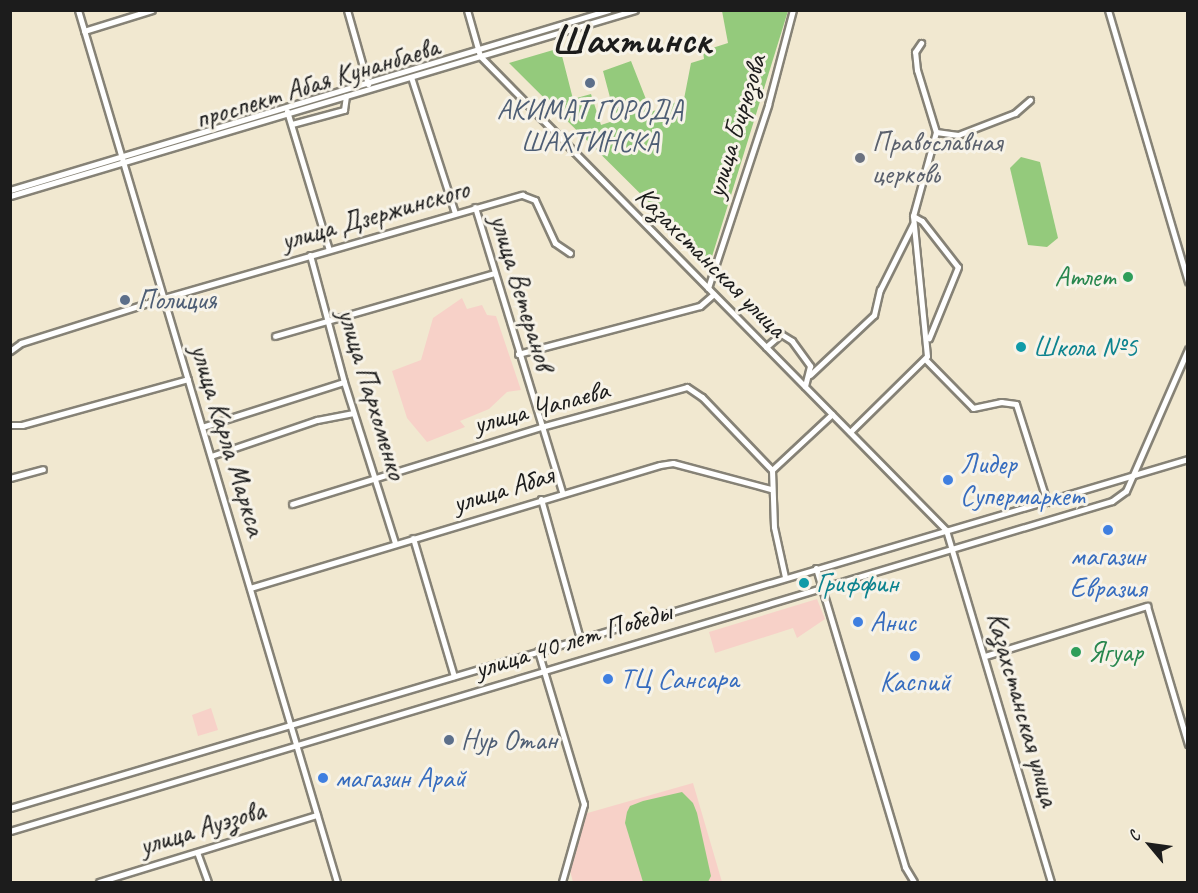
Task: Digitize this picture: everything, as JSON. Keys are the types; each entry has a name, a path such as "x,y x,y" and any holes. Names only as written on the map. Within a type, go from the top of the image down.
{"street":[{"name":"улица Карла Маркса","path":"78,10 337,882"},
{"path":"84,31 152,10"},
{"path":"347,10 368,84"},
{"name":"Казахстанская улица","path":"467,10 480,56 946,530 1051,882"},
{"name":"проспект Абая Кунанбаева","path":"10,190 287,111 478,49 609,10"},
{"name":"улица Бирюзова","path":"708,288 768,105 793,10"},
{"path":"1108,10 1188,281"},
{"name":"проспект Абая Кунанбаева","path":"287,111 346,96 633,11"},
{"path":"850,432 926,360 928,339 913,216 936,132 917,70 915,52 921,43"},
{"name":"улица Ветеранов","path":"411,77 455,213"},
{"path":"292,124 345,110 346,96"},
{"path":"936,132 958,135 1015,113 1030,100"},
{"path":"287,111 329,250"},
{"name":"проспект Абая Кунанбаева","path":"10,196 121,160"},
{"name":"улица Дзержинского","path":"10,351 21,343 164,298 474,207 530,196 555,243 570,253"},
{"name":"улица Ветеранов","path":"474,207 562,492"},
{"path":"913,216 922,221 958,267 928,339"},
{"path":"805,386 810,375 874,315 880,290 913,224"},
{"name":"улица Пархоменко","path":"309,255 353,413 396,543"},
{"path":"275,336 494,273"},
{"path":"518,354 700,306 714,294"},
{"path":"766,347 777,336 785,336 804,356 810,375"},
{"path":"1134,473 1188,349"},
{"path":"926,360 973,408 1000,402 1016,404 1047,501"},
{"path":"10,425 22,426 188,379"},
{"path":"202,427 344,382"},
{"name":"улица Чапаева","path":"292,504 541,426 687,387 702,397 772,470"},
{"path":"211,456 326,417 353,413"},
{"path":"785,577 774,527 772,470 832,414"},
{"name":"улица 40 лет Победы","path":"10,808 1047,501 1134,473 1188,459"},
{"name":"улица Абая","path":"250,588 562,492 673,464 771,489"},
{"path":"10,478 43,470"},
{"name":"улица 40 лет Победы","path":"10,831 1112,501 1126,491 1134,473"},
{"path":"541,499 580,639"},
{"path":"413,538 454,676"},
{"path":"816,568 904,867 914,882"},
{"path":"985,656 1148,606 1188,744"},
{"path":"538,651 584,804 562,882"},
{"name":"улица Ауэзова","path":"99,882 317,815"},
{"path":"197,852 208,882"}],"shaded area":[{"path":"462,298 467,309 482,305 487,315 496,316 521,390 507,392 489,409 460,421 465,427 427,442 407,418 392,371 421,360 433,318"},
{"path":"817,599 825,619 797,638 793,628 715,653 709,632"},
{"path":"211,708 218,730 198,736 192,715"},
{"path":"693,783 722,882 573,882 569,867 584,814"}],"green space":[{"path":"722,11 788,11 710,263 509,63 560,48 573,99 591,94 601,125 616,120 603,71 631,61 651,112 684,99 691,63 704,59 703,51 728,43"},
{"path":"1021,157 1040,162 1058,238 1047,247 1028,245 1010,168"},
{"path":"682,792 693,803 697,813 711,876 708,882 643,882 625,823 627,812 630,806 643,801"}],"place":[{"name":"АКИМАТ ГОРОДА ШАХТИНСКА","path":"590,83"},
{"name":"Православная церковь","path":"860,158"},
{"name":"Атлет","path":"1128,277"},
{"name":"Полиция","path":"125,300"},
{"name":"Школа №5","path":"1021,347"},
{"name":"Лидер Супермаркет","path":"948,480"},
{"name":"магазин Евразия","path":"1108,530"},
{"name":"Гриффин","path":"804,583"},
{"name":"Анис","path":"858,622"},
{"name":"Ягуар","path":"1076,652"},
{"name":"Каспий","path":"915,656"},
{"name":"ТЦ Сансара","path":"608,679"},
{"name":"Нур Отан","path":"449,740"},
{"name":"магазин Арай","path":"323,778"}],"district":[{"name":"Шахтинск","path":"631,40"}]}
